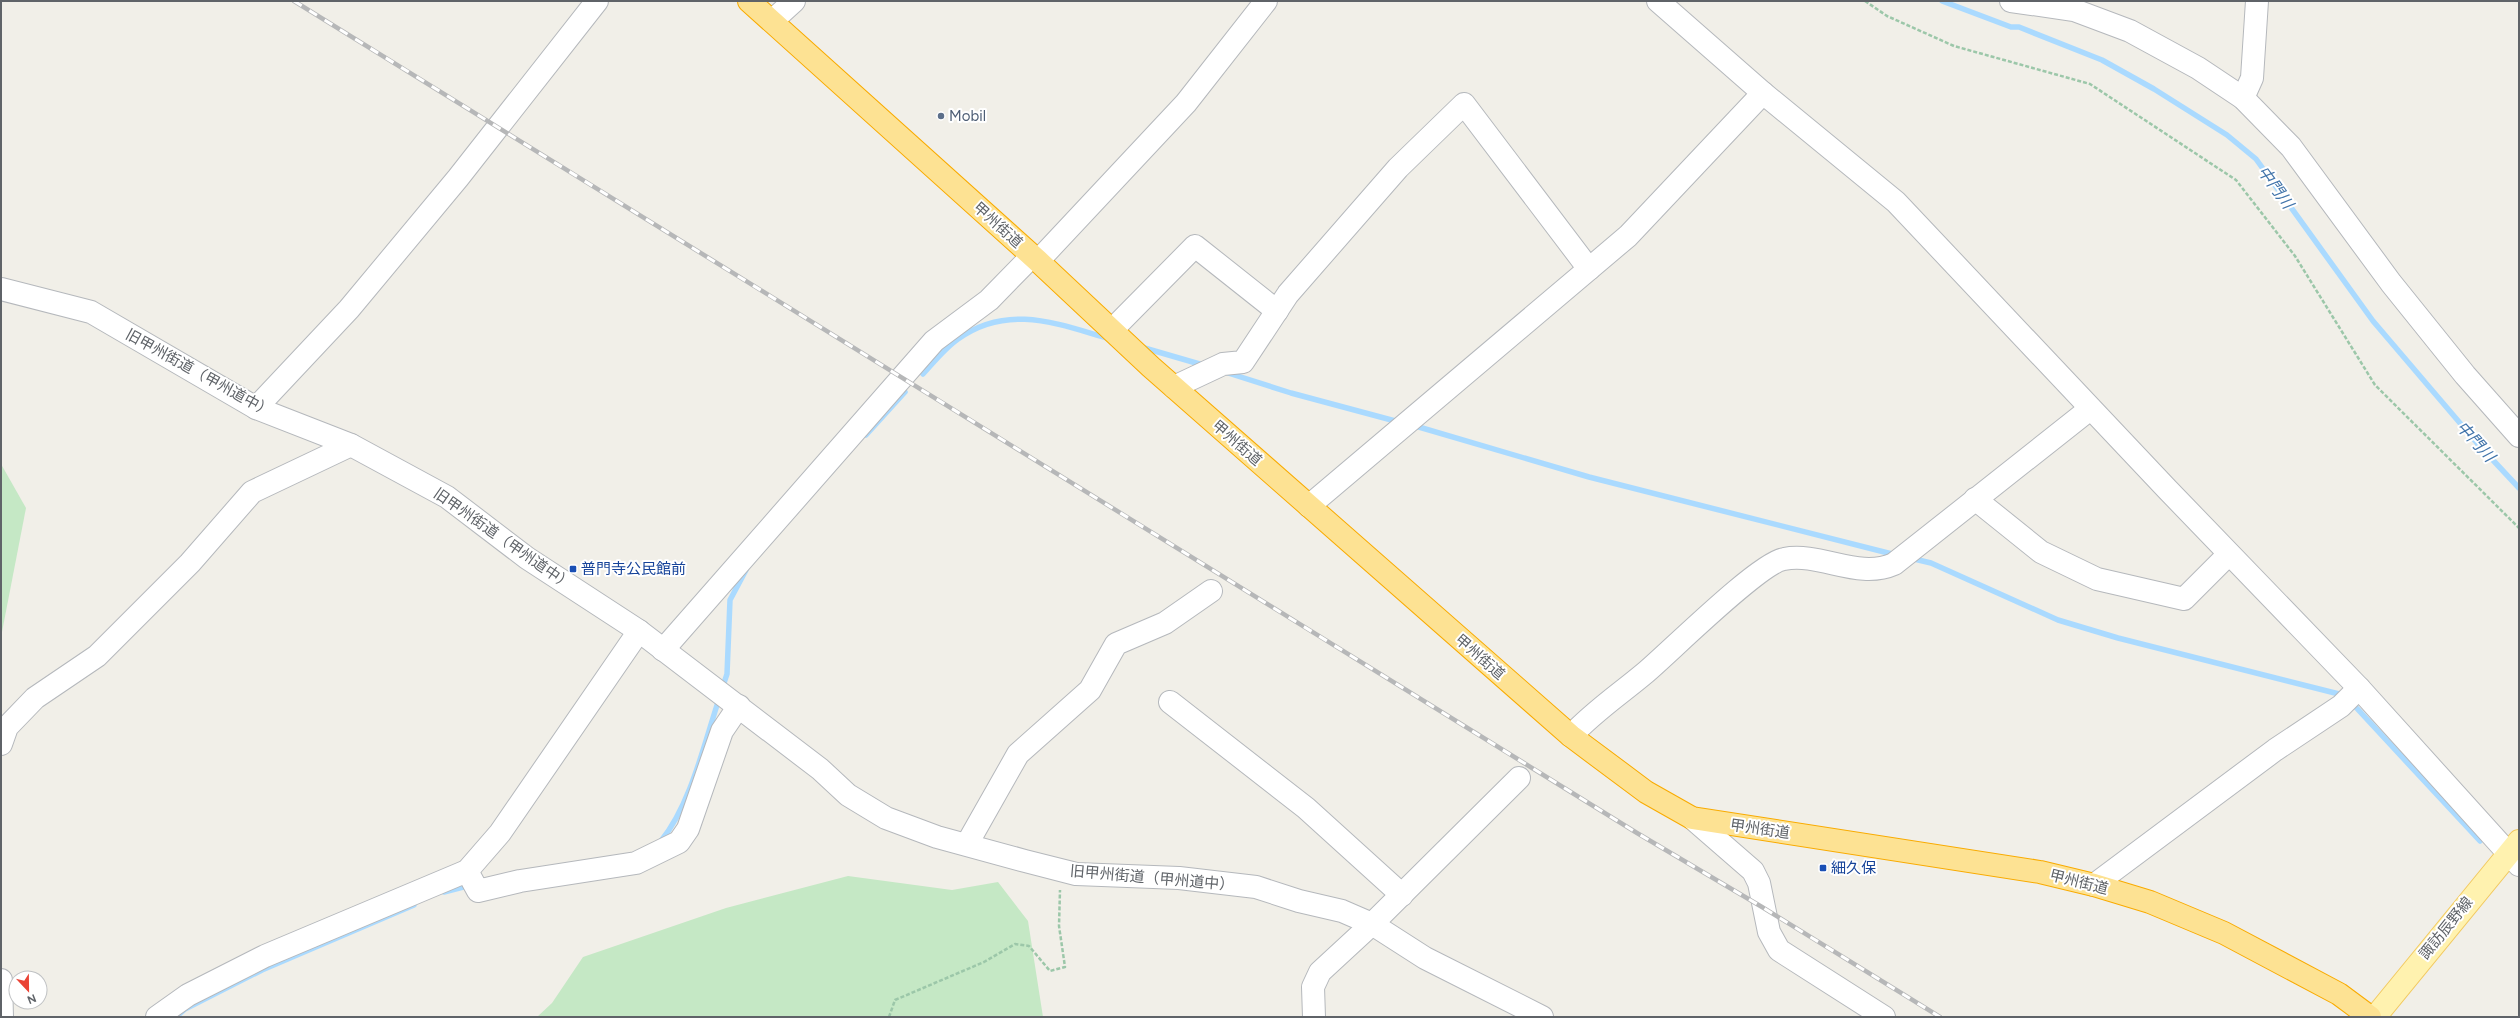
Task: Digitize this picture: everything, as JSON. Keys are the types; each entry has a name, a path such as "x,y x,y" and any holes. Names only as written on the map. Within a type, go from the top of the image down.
{"highway":[{"name":"甲州街道","path":"749,1 1035,259 1151,367 1571,736 1646,792 1692,818 2040,872 2094,885 2150,902 2224,933 2339,994 2370,1017"}],"main road":[{"name":"諏訪辰野線","path":"2375,1017 2515,853"}],"street":[{"path":"256,408 349,309 458,178 597,1"},
{"path":"772,21 794,1"},
{"path":"663,650 934,341 989,300 1035,259 1186,103 1266,1"},
{"path":"1658,1 1763,93 1896,202 2090,409 2229,554 2351,695 2515,853"},
{"path":"2011,1 2074,10 2130,31 2198,68 2243,98 2291,147 2391,283 2465,375 2519,436"},
{"path":"2243,98 2252,78 2257,1"},
{"path":"1309,506 1628,236 1763,93"},
{"path":"1174,387 1223,364 1243,362 1288,294 1398,168 1464,104 1589,269"},
{"path":"1112,330 1195,246 1277,311"},
{"name":"旧甲州街道（甲州道中）","path":"1,289 91,312 256,408 351,445 447,497 527,558 639,631 736,703 820,769 848,794 880,814 937,837 1076,874 1179,878 1256,887 1299,901 1342,911 1372,924 1425,958 1542,1017"},
{"path":"1571,736 1587,719 1644,674 1758,573 1783,559 1798,558 1869,570 1882,569 1894,564 2090,409"},
{"path":"1,744 7,727 35,698 97,656 190,563 252,492 351,445"},
{"path":"1975,499 2041,552 2090,575 2184,599 2229,554"},
{"path":"967,844 1018,754 1090,690 1116,644 1165,623 1211,591"},
{"path":"471,878 639,631"},
{"path":"2094,885 2351,695"},
{"path":"1170,702 1306,808 1402,895"},
{"path":"157,1017 188,995 265,956 471,878 520,881 636,863 680,842 688,829 722,731 736,703"},
{"path":"1314,1017 1313,987 1320,972 1402,895 1519,778"},
{"path":"1692,818 1753,871 1759,883 1769,932 1779,950 1884,1017"},
{"path":"1,980 2,1017"}],"path":[{"path":"1865,1 1887,16 1954,46 2090,84 2236,180 2295,256 2375,385 2519,528"},
{"path":"889,1017 895,1000 984,962 1015,944 1029,946 1050,970 1065,967 1059,926 1060,870"}],"green space":[{"path":"1,464 26,508 1,637"},
{"path":"848,876 952,890 998,882 1028,921 1043,1017 537,1017 552,1003 583,957 726,908"}],"waterway":[{"name":"中門川","path":"1942,1 2011,27 2019,27 2102,60 2154,89 2227,135 2256,159 2373,321 2477,443 2519,488"},
{"path":"923,374 944,351 958,339 976,328 995,322 1013,319 1050,322 1107,338"},
{"path":"1141,347 1203,365"},
{"path":"1225,372 1291,393 1399,422"},
{"path":"866,435 905,392"},
{"path":"1412,425 1589,477 1896,555"},
{"path":"1910,558 1931,563 2058,620 2118,638 2339,694 2344,697"},
{"path":"722,689 727,674 730,600 746,570"},
{"path":"661,841 681,810 689,792 719,699"},
{"path":"2351,702 2480,841"},
{"path":"444,892 471,885"},
{"path":"176,1017 185,1009 262,970 414,905"}],"railway":[{"path":"294,1 1637,833 1762,907 1940,1017"}],"place":[{"name":"Mobil","path":"941,116"},
{"name":"普門寺公民館前","path":"573,569"},
{"name":"細久保","path":"1823,868"}]}
